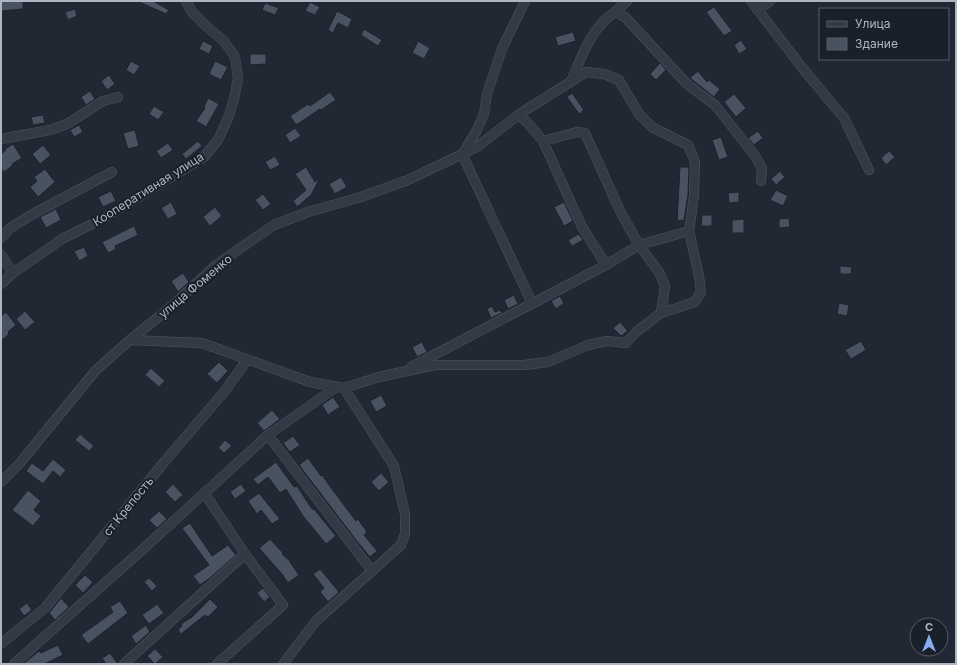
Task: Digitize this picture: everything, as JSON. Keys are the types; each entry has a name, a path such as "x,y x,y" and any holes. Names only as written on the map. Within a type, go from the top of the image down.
{"street":[{"name":"Кооперативная улица","path":"1,284 13,273 62,239 104,218 204,157 218,140 228,118 234,99 238,78 235,57 224,41 192,12 186,1"},
{"path":"525,1 502,49 488,94 484,114 476,132 462,154 532,303"},
{"path":"572,79 593,33 604,19 627,1"},
{"path":"751,1 804,70 844,118 870,170"},
{"path":"758,10 770,1"},
{"path":"614,12 625,17 687,84 715,105 756,157 762,169 761,181"},
{"name":"улица Фоменко","path":"1,482 20,464 96,370 172,306 216,265 274,225 308,212 361,197 408,180 477,147 518,115 572,79 586,72 604,74 618,80 639,114 652,128 688,145 695,162 694,196 689,231"},
{"path":"1,139 50,130 67,124 103,101 118,97"},
{"path":"518,115 527,122 543,141 582,228 606,265"},
{"path":"543,141 577,132 585,133 620,211 639,245 659,272 665,286 661,313"},
{"path":"1,238 10,228 31,215 112,172"},
{"path":"14,664 205,494 268,435 340,388 402,371 435,365 524,365 548,362 588,345 607,341 626,343 636,332 661,313 695,302 701,292 689,231 639,245 606,265 402,371"},
{"path":"1,255 13,273"},
{"path":"130,340 202,343 310,382 340,388 394,466 405,514 406,534 400,545 316,622 283,664"},
{"name":"ст Крепость","path":"1,644 45,608 165,461 224,392 247,360"},
{"path":"268,435 372,571"},
{"path":"205,494 245,554 283,605 217,664"},
{"path":"124,664 245,554"}],"building":[{"path":"1,1 23,1 23,9 1,11"},
{"path":"137,1 153,1 169,10 166,14"},
{"path":"310,2 320,7 315,15 305,11"},
{"path":"265,3 279,8 275,15 262,10"},
{"path":"714,7 732,31 724,36 706,12"},
{"path":"75,9 77,16 68,20 65,12"},
{"path":"337,11 352,19 348,28 338,23 333,33 328,30"},
{"path":"364,29 382,40 378,46 361,35"},
{"path":"573,32 576,41 558,46 555,37"},
{"path":"741,40 747,49 739,54 734,45"},
{"path":"203,41 213,46 209,54 199,49"},
{"path":"418,41 430,48 424,59 412,53"},
{"path":"250,54 266,54 266,64 250,65"},
{"path":"131,61 140,66 134,75 126,70"},
{"path":"215,61 228,67 221,80 209,74"},
{"path":"660,63 666,70 656,80 650,74"},
{"path":"698,71 707,82 709,80 720,89 714,97 690,78"},
{"path":"109,75 115,84 107,90 101,81"},
{"path":"90,91 95,99 86,105 81,97"},
{"path":"330,92 336,100 296,125 290,116 308,104 310,106"},
{"path":"572,93 584,110 579,114 567,97"},
{"path":"734,94 746,108 736,117 724,102"},
{"path":"208,98 219,104 206,127 196,121 205,108 204,107"},
{"path":"154,106 164,112 158,120 149,114"},
{"path":"43,115 45,123 33,125 31,117"},
{"path":"79,125 83,132 74,137 70,130"},
{"path":"295,128 301,136 290,143 285,135"},
{"path":"135,130 139,146 128,149 123,133"},
{"path":"758,131 763,138 754,145 748,138"},
{"path":"721,137 728,157 719,160 712,140"},
{"path":"198,141 202,146 186,159 182,154"},
{"path":"168,143 173,150 161,158 156,151"},
{"path":"13,144 22,158 12,164 13,165 4,172 1,168 1,154 6,150 5,149"},
{"path":"43,145 51,155 40,164 32,154"},
{"path":"889,151 895,157 886,165 881,158"},
{"path":"275,156 280,165 270,170 265,162"},
{"path":"306,167 315,182 320,178 310,197 297,207 293,201 306,190 295,174"},
{"path":"680,167 689,167 688,195 684,220 677,221"},
{"path":"45,169 55,182 38,197 30,187 37,181 34,177"},
{"path":"780,171 785,177 776,185 771,179"},
{"path":"341,177 347,187 335,194 329,184"},
{"path":"776,190 788,196 783,206 770,200"},
{"path":"111,191 116,201 103,207 98,197"},
{"path":"739,192 739,202 729,203 728,193"},
{"path":"263,194 271,204 263,210 255,200"},
{"path":"171,202 177,214 168,219 161,208"},
{"path":"564,202 573,221 564,226 554,207"},
{"path":"215,207 222,216 210,226 203,217"},
{"path":"56,209 61,220 46,228 40,217"},
{"path":"702,215 712,215 712,226 701,226"},
{"path":"789,218 790,227 779,228 779,219"},
{"path":"744,219 744,233 732,233 732,220"},
{"path":"134,226 138,235 115,246 116,249 108,253 102,242"},
{"path":"579,234 583,240 572,246 568,240"},
{"path":"84,247 88,256 79,261 74,251"},
{"path":"840,266 852,267 851,274 840,274"},
{"path":"183,273 189,282 178,292 171,281"},
{"path":"514,295 518,304 508,309 504,300"},
{"path":"560,296 564,303 556,309 551,301"},
{"path":"839,303 849,305 847,316 837,314"},
{"path":"492,306 495,312 500,310 502,313 491,318 487,309"},
{"path":"25,311 35,322 25,330 16,319"},
{"path":"6,312 16,325 1,341 1,316"},
{"path":"620,322 628,331 621,336 613,328"},
{"path":"861,341 866,350 851,359 845,350"},
{"path":"422,342 427,352 417,357 412,347"},
{"path":"219,362 228,371 217,383 207,374"},
{"path":"151,368 165,381 159,387 145,375"},
{"path":"381,395 387,406 376,412 370,401"},
{"path":"333,397 340,407 328,415 322,405"},
{"path":"272,410 280,419 264,431 257,423"},
{"path":"80,434 94,446 89,451 75,440"},
{"path":"293,436 300,445 290,452 283,443"},
{"path":"225,440 232,446 224,453 218,448"},
{"path":"308,458 356,521 358,519 367,532 364,535 377,551 370,557 299,465"},
{"path":"53,459 66,470 60,477 53,471 43,484 26,471 32,463 43,471"},
{"path":"276,462 294,487 297,486 312,509 314,509 336,536 326,544 303,516 286,489 280,493 268,477 258,485 253,479"},
{"path":"381,473 389,482 379,491 371,482"},
{"path":"173,484 183,495 175,502 165,492"},
{"path":"241,484 246,491 235,499 230,492"},
{"path":"28,490 41,501 34,510 41,516 33,526 12,510"},
{"path":"259,493 280,519 272,524 261,510 257,514 248,501"},
{"path":"159,511 167,519 157,528 149,520"},
{"path":"190,523 212,556 228,545 236,555 200,585 193,576 209,565 182,528"},
{"path":"270,539 283,553 282,554 291,562 299,575 288,583 259,548"},
{"path":"320,569 339,592 328,602 320,592 324,588 313,574"},
{"path":"85,575 93,582 83,593 75,585"},
{"path":"149,578 157,586 152,591 144,582"},
{"path":"263,588 270,597 264,602 257,593"},
{"path":"61,598 69,607 55,620 49,613"},
{"path":"210,599 218,607 208,617 205,615 181,634 178,630 182,626 181,624 192,617"},
{"path":"120,601 128,613 88,644 81,635 113,612 110,607"},
{"path":"27,603 32,610 24,616 19,609"},
{"path":"157,604 164,613 149,624 142,615"},
{"path":"146,625 150,632 136,644 131,636"},
{"path":"58,645 63,655 44,664 23,664 39,651 41,653"},
{"path":"155,649 163,657 155,664 147,656"},
{"path":"110,653 118,664 106,664 102,658"}]}
